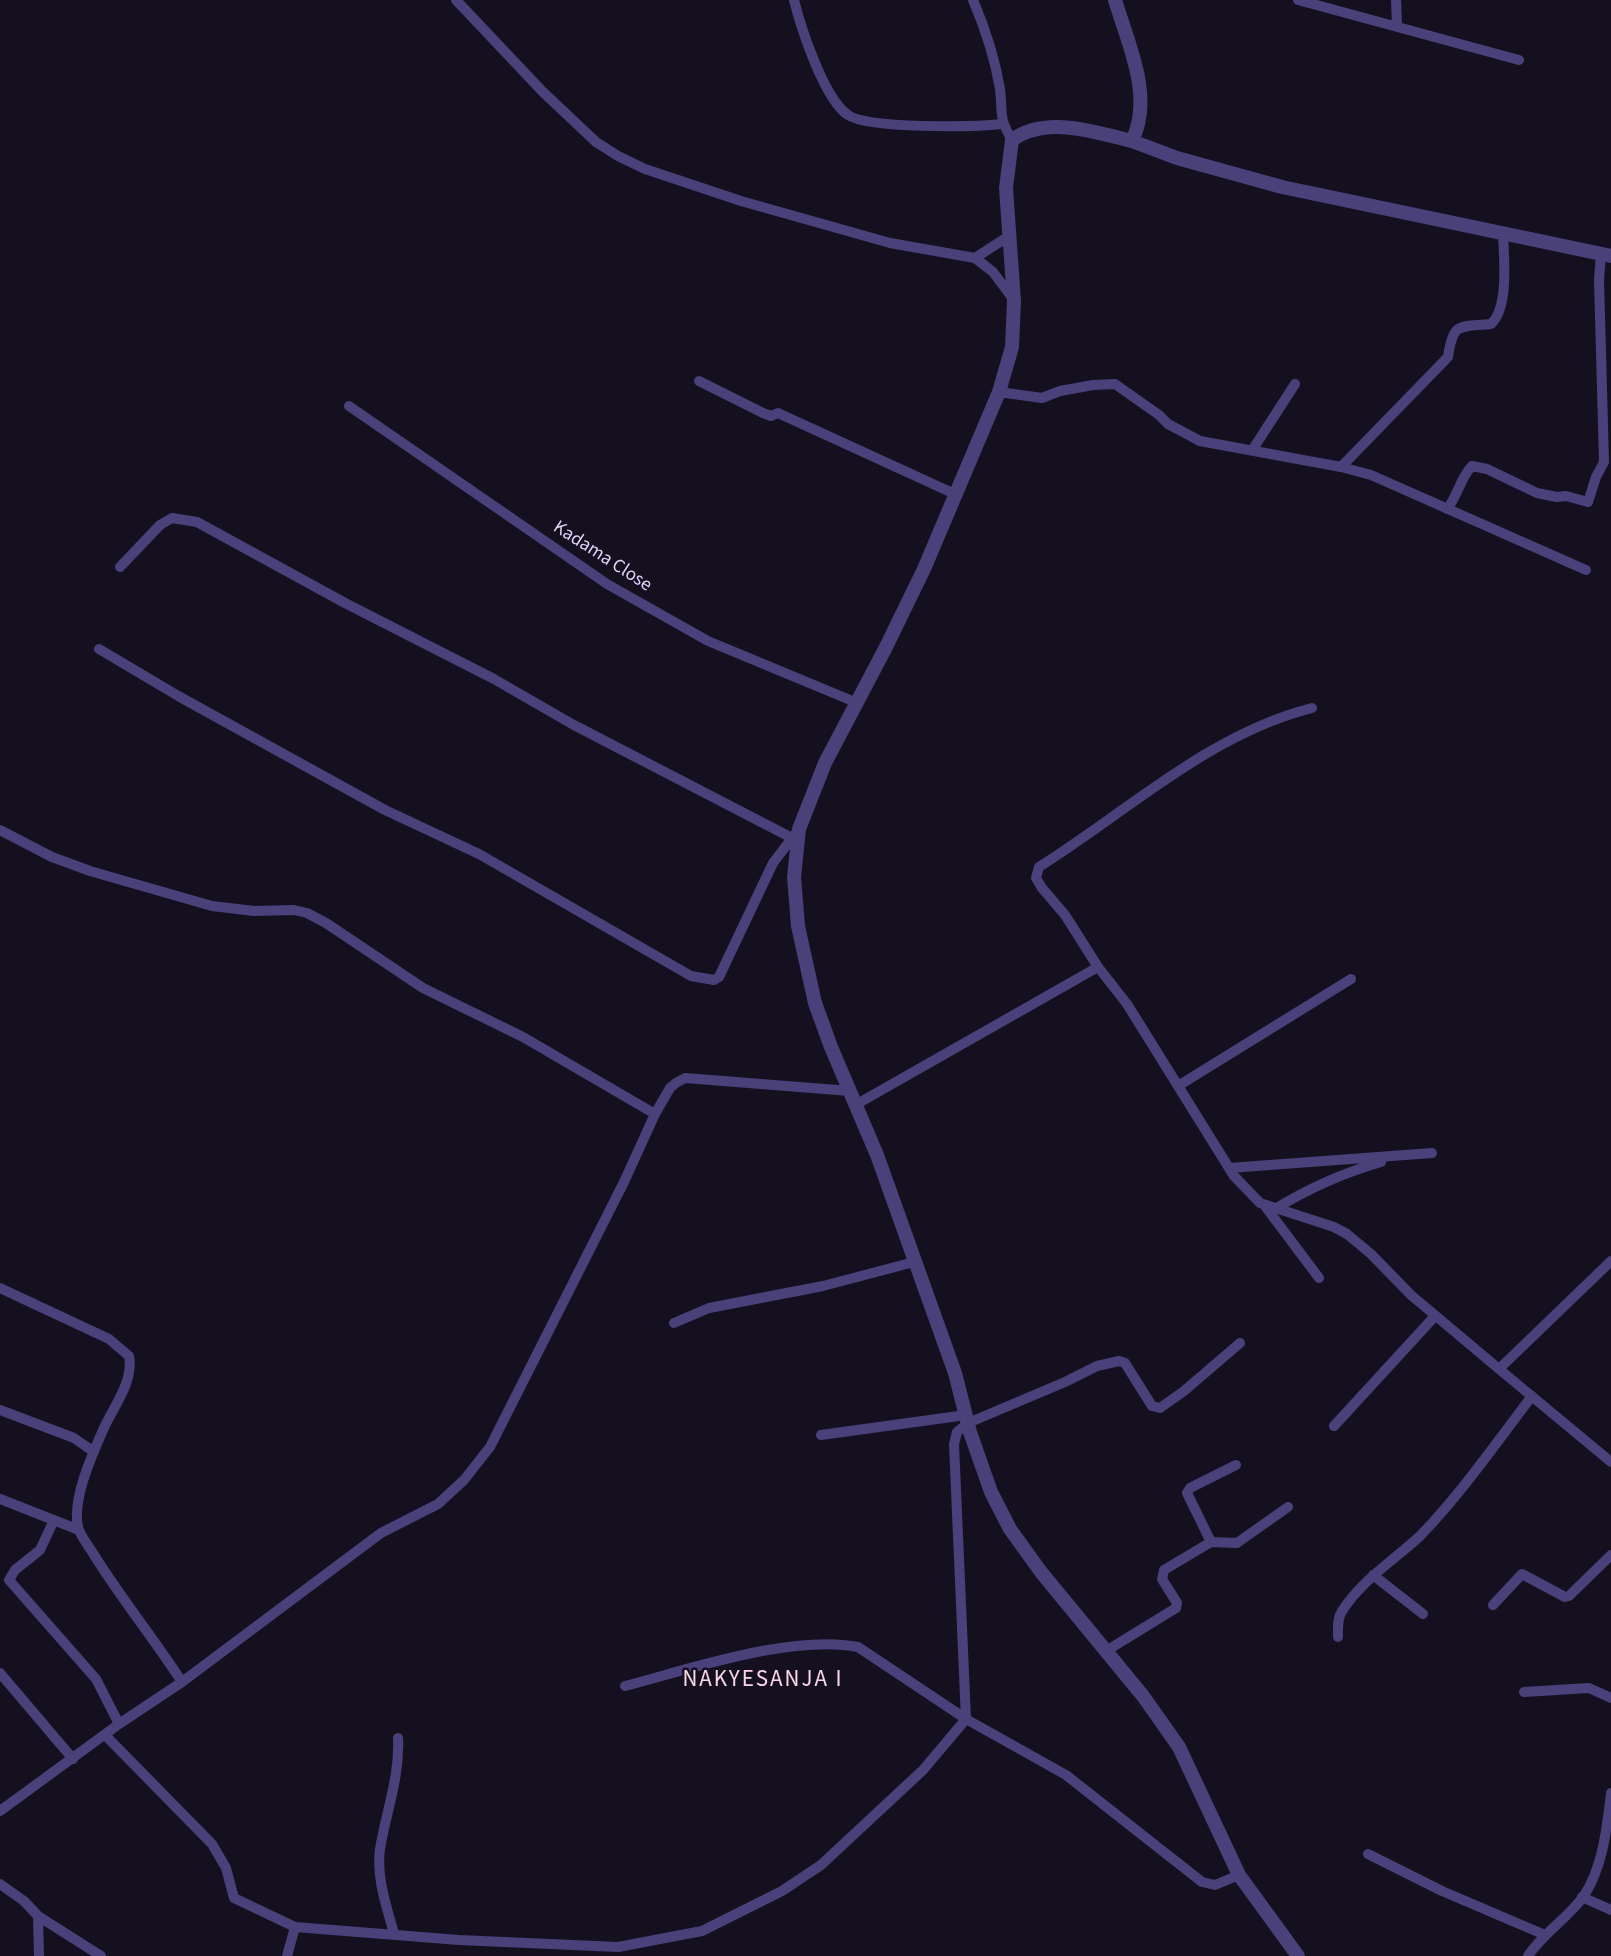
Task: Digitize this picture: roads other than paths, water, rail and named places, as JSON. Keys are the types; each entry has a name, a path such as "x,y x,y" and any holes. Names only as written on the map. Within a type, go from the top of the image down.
{"street":[{"path":"456,0 543,92 596,142 618,156 645,169 753,204 890,243 975,258 993,272 1014,301"},
{"path":"794,0 803,35 827,87 848,116 862,121 936,126 1002,124"},
{"path":"99,649 385,810 479,854 691,976 714,980 719,977 773,863 795,833 855,702 892,636 957,495 999,392 1012,347 1014,301 1006,188 1012,141 1002,124 1000,89 987,36 973,0"},
{"path":"1115,0 1140,87 1139,126 1132,141"},
{"path":"1298,0 1519,61"},
{"path":"1396,0 1397,26"},
{"path":"1012,141 1023,132 1039,128 1073,128 1132,141 1177,158 1282,187 1606,255 1599,280 1604,461 1588,502 1537,493 1522,488 1487,468 1472,466 1464,473 1454,500 1447,509"},
{"path":"1341,467 1448,357 1450,341 1458,328 1462,325 1491,324 1498,318 1504,282 1503,234"},
{"path":"975,258 1009,236"},
{"path":"699,381 763,413 771,416 778,413 957,495"},
{"path":"999,392 1042,398 1060,391 1115,384 1168,424 1200,441 1253,449 1371,475 1586,570"},
{"path":"1253,449 1295,384"},
{"name":"Kadama Close","path":"349,406 607,584 708,641 855,702"},
{"path":"120,567 160,525 172,518 197,522 345,603 494,679 572,724 795,833"},
{"path":"1312,708 1283,716 1249,731 1202,758 1039,867 1036,878 1065,915 1098,967 1128,1004 1229,1168 1246,1191 1270,1207 1334,1227 1347,1234 1435,1316 1611,1462"},
{"path":"0,830 52,857 77,866 212,906 307,913 422,988 523,1037 655,1114"},
{"path":"795,833 794,877 799,926 815,1003 955,1373 991,1492 1010,1529 1041,1572 1143,1696 1179,1747 1239,1875 1298,1956"},
{"path":"0,1811 119,1724 182,1682 381,1533 438,1504 464,1480 490,1447 624,1182 655,1114 670,1088 676,1083 685,1078 853,1098 1098,967"},
{"path":"1178,1086 1351,979"},
{"path":"1229,1168 1432,1153 1352,1170 1270,1207"},
{"path":"1270,1207 1319,1278"},
{"path":"1499,1369 1611,1261"},
{"path":"674,1323 709,1308 823,1286 914,1262"},
{"path":"0,1288 109,1339 129,1356 127,1382 94,1452 78,1504 79,1530 103,1570 182,1682"},
{"path":"1334,1426 1435,1316"},
{"path":"821,1435 967,1419 1065,1382 1097,1366 1119,1361 1125,1363 1152,1406 1160,1408 1240,1343"},
{"path":"1338,1637 1338,1620 1342,1612 1373,1575 1420,1535 1532,1396"},
{"path":"0,1409 74,1438 94,1452"},
{"path":"105,1735 212,1844 226,1868 234,1898 295,1927 486,1942 618,1947 702,1931 782,1891 821,1865 923,1770 965,1719 954,1444 957,1432 967,1419"},
{"path":"1211,1542 1187,1493 1191,1488 1236,1465"},
{"path":"0,1499 79,1530"},
{"path":"1106,1651 1176,1608 1177,1603 1162,1579 1164,1570 1211,1542 1237,1543 1288,1507"},
{"path":"54,1520 40,1550 15,1570 9,1580 96,1679 119,1724"},
{"path":"1493,1605 1522,1574 1565,1597 1569,1596 1611,1555"},
{"path":"1373,1575 1423,1614"},
{"path":"625,1686 713,1662 776,1650 838,1643 858,1647 965,1719 1066,1775 1202,1882 1215,1885 1239,1875"},
{"path":"0,1672 73,1759"},
{"path":"1524,1692 1589,1688 1611,1698"},
{"path":"394,1934 379,1876 380,1850 397,1770 398,1738"},
{"path":"1528,1956 1582,1897 1598,1867 1611,1793"},
{"path":"1368,1854 1442,1891 1545,1936"},
{"path":"0,1884 24,1901 38,1916 102,1956"},
{"path":"1582,1897 1611,1910"},
{"path":"38,1916 39,1956"},
{"path":"287,1956 295,1927"}],"district":[{"name":"NAKYESANJA I","path":"763,1681"}]}
